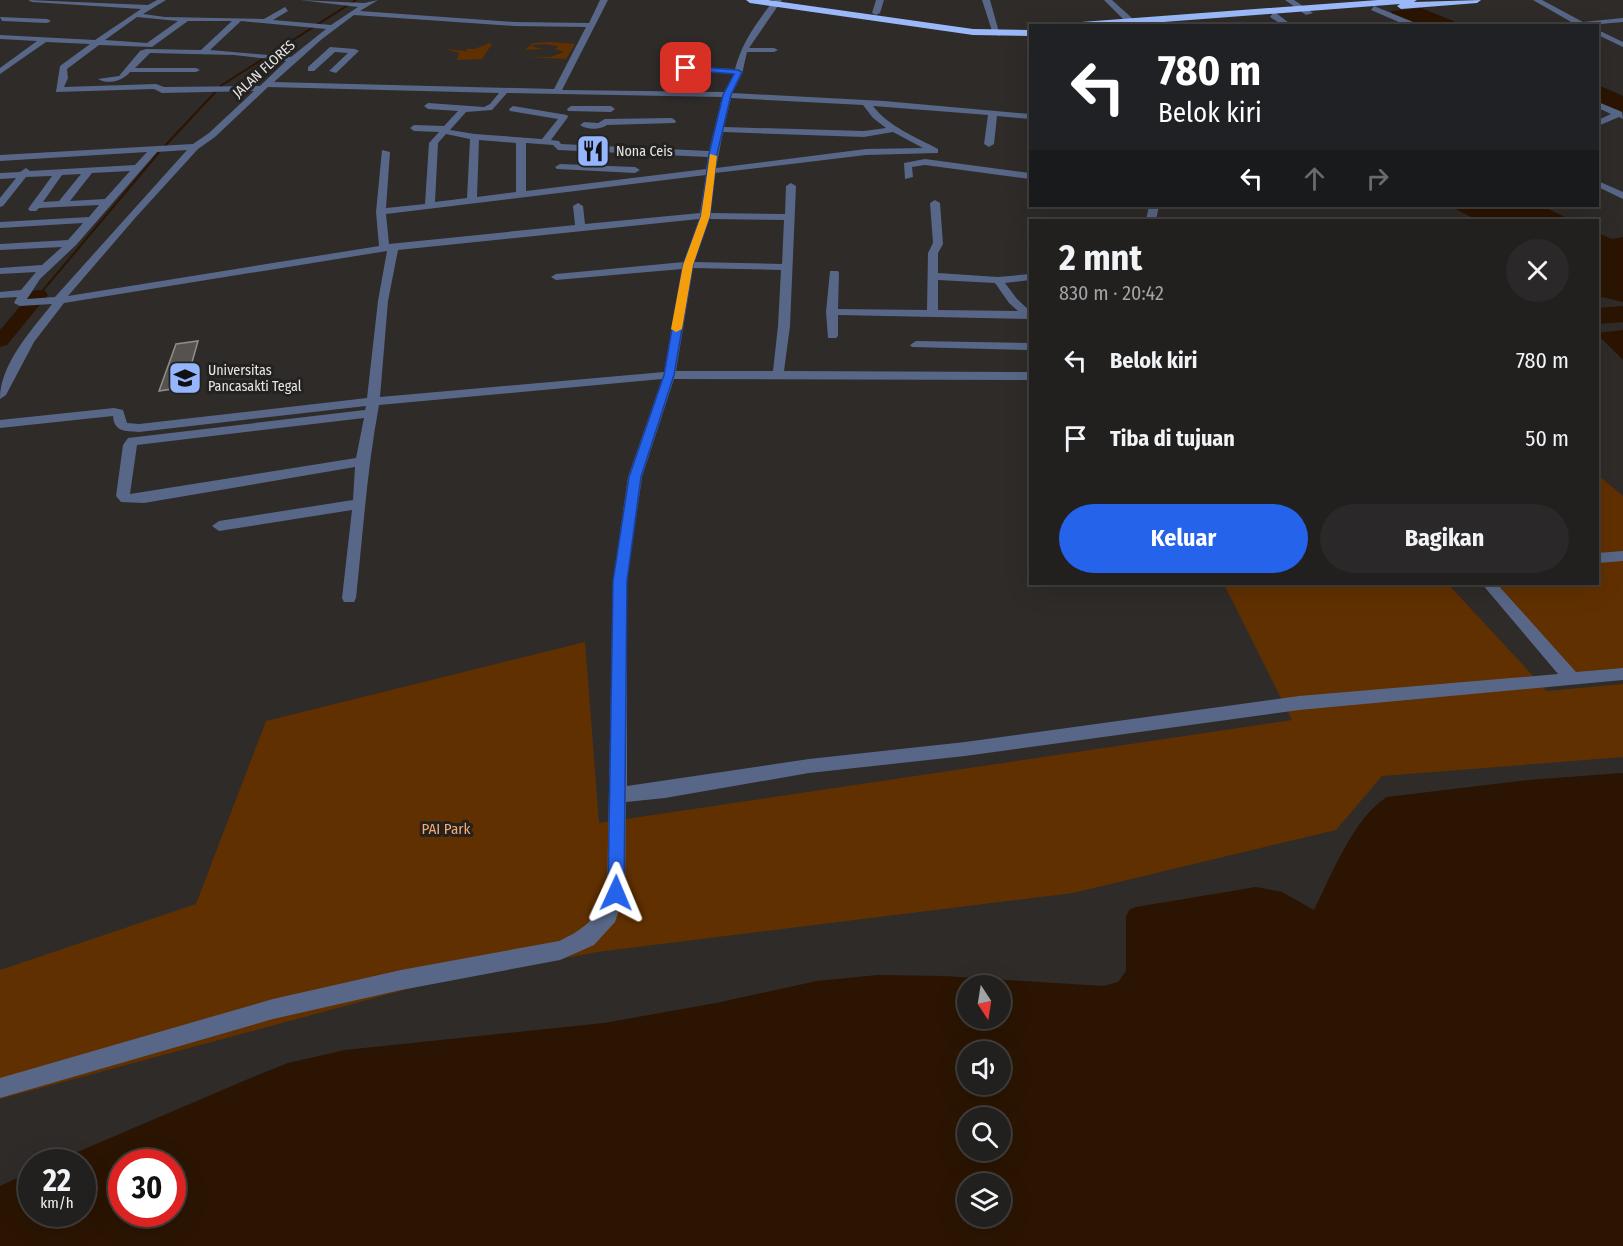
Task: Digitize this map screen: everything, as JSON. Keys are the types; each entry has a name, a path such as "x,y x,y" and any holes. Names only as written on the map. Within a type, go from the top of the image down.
{"highway":[{"path":"750,0 779,1 876,13 995,31 1029,28"},
{"path":"1131,23 1273,15 1413,0"},
{"path":"1117,24 1477,0"},
{"path":"779,1 995,31 1029,33"}],"street":[{"path":"22,6 32,0 151,7"},
{"path":"162,0 136,15 63,68 63,81 59,90 156,86 162,90 223,88 346,79 505,90 727,95 1029,116"},
{"path":"304,0 364,5"},
{"name":"JALAN FLORES","path":"0,395 29,341 59,301 132,215 195,147 333,27 374,0"},
{"path":"557,92 604,0"},
{"path":"876,13 880,0"},
{"path":"986,0 995,31"},
{"path":"1108,0 1131,23"},
{"path":"1288,0 1307,11"},
{"path":"1538,0 1583,24"},
{"path":"0,1088 273,1009 401,980 560,950 587,938 608,916 616,893 620,581 635,477 669,375 688,265 705,216 710,172 727,95 738,72 744,50 779,1"},
{"path":"1374,8 1410,24"},
{"path":"266,21 285,9"},
{"path":"352,13 514,24 592,25"},
{"path":"136,15 186,19 238,19 333,27"},
{"path":"1273,15 1287,24"},
{"path":"1,17 48,21"},
{"path":"0,37 151,44 186,19"},
{"path":"203,52 238,19"},
{"path":"1593,24 1623,20"},
{"path":"1599,33 1623,45"},
{"path":"2,69 45,39"},
{"path":"311,69 333,49 355,51 333,71"},
{"path":"744,50 774,50"},
{"path":"114,89 146,51 203,52 294,60"},
{"path":"286,67 333,71 346,79"},
{"path":"686,68 738,72"},
{"path":"128,70 196,70"},
{"path":"63,81 122,78"},
{"path":"223,88 236,79"},
{"path":"428,106 485,111 491,109 505,90"},
{"path":"584,125 600,126 605,122 617,91"},
{"path":"381,213 866,152 939,152 894,129 876,116 866,103"},
{"path":"1599,105 1621,115"},
{"path":"430,207 434,143 443,130 464,109"},
{"path":"513,109 564,117 544,142"},
{"path":"571,109 611,109"},
{"path":"989,144 993,113"},
{"path":"1599,123 1621,115"},
{"path":"605,122 672,122"},
{"path":"414,128 443,130 475,137 556,143 561,191"},
{"path":"558,147 716,142 864,134 894,129"},
{"path":"472,202 475,137"},
{"path":"633,140 716,142"},
{"path":"521,141 521,196"},
{"path":"0,158 195,147"},
{"path":"24,298 47,267 72,243 155,149"},
{"path":"349,598 360,504 362,461 372,408 389,247 381,213 385,152"},
{"path":"0,204 36,157"},
{"path":"975,158 1017,167"},
{"path":"908,177 907,165 925,162 1029,176"},
{"path":"560,167 635,170"},
{"path":"0,176 136,168"},
{"path":"63,203 88,172"},
{"path":"20,224 59,173"},
{"path":"1599,184 1623,196"},
{"path":"778,375 791,186"},
{"path":"36,205 106,202"},
{"path":"932,314 934,249 938,244 934,203"},
{"path":"578,206 580,228"},
{"path":"0,295 44,302 59,301 389,247 705,216 789,217"},
{"path":"0,225 92,220"},
{"path":"0,247 72,243"},
{"path":"556,276 688,265 787,267"},
{"path":"0,271 47,267"},
{"path":"832,336 834,273"},
{"path":"932,276 998,280 1029,277"},
{"path":"998,280 1013,301 1029,314"},
{"path":"832,312 1029,315"},
{"path":"916,345 1029,347"},
{"path":"0,424 114,412 119,413 120,424 123,427 139,428 372,408 669,375 1029,376"},
{"path":"362,461 144,498 126,499 123,496 129,445 133,441 372,408"},
{"path":"219,526 360,504"},
{"path":"1599,558 1623,556"},
{"path":"1490,585 1572,680"},
{"path":"618,795 665,790 809,766 965,749 1299,703 1623,674"}],"green space":[{"path":"489,43 492,44 482,59 457,60 459,53 444,49 467,51 466,49 475,49"},
{"path":"533,43 575,44 566,59 526,57 550,57 564,52 555,49 558,47 552,45 531,46 543,49 525,50"},
{"path":"1599,476 1623,496 1623,670 1586,674 1569,670 1485,585 1599,585"},
{"name":"PAI Park","path":"1224,585 1449,585 1547,691 1623,684 1623,757 1382,776 1336,830 1073,893 597,952 423,985 0,1099 0,970 196,904 266,721 585,642 599,823 1292,720"}],"shaded area":[{"path":"1421,8 1461,24 1415,24 1392,15 1391,11"},
{"path":"1599,85 1623,96 1623,112 1599,102"},
{"path":"1452,207 1544,207 1569,219 1475,219"},
{"path":"1599,233 1612,239 1623,237 1623,302 1599,296"},
{"path":"1623,306 1623,322 1599,324 1599,308"},
{"path":"1623,330 1623,360 1599,336 1599,333"},
{"path":"1623,773 1623,1246 0,1246 0,1186 18,1178 18,1227 96,1227 96,1149 84,1149 288,1063 345,1050 604,1023 716,1003 817,981 878,975 957,977 957,1029 1011,1029 1011,980 1103,986 1118,982 1126,971 1126,917 1129,910 1136,907 1256,887 1282,892 1314,910 1344,848 1364,818 1387,797 1528,780"}],"building":[{"name":"Universitas Pancasakti Tegal","path":"198,341 185,387 159,391 176,344"}],"waterway":[{"path":"39,295 161,150 222,85 356,0"},
{"path":"0,341 39,295"}],"slow traffic":[{"path":"676,329 688,265 705,216 713,156"}],"place":[{"name":"Nona Ceis","path":"593,151"},
{"name":"Universitas Pancasakti Tegal","path":"185,378"}],"route":[{"path":"616,893 620,581 635,477 669,375 688,265 705,216 713,154 727,95 738,72 686,68"}]}
